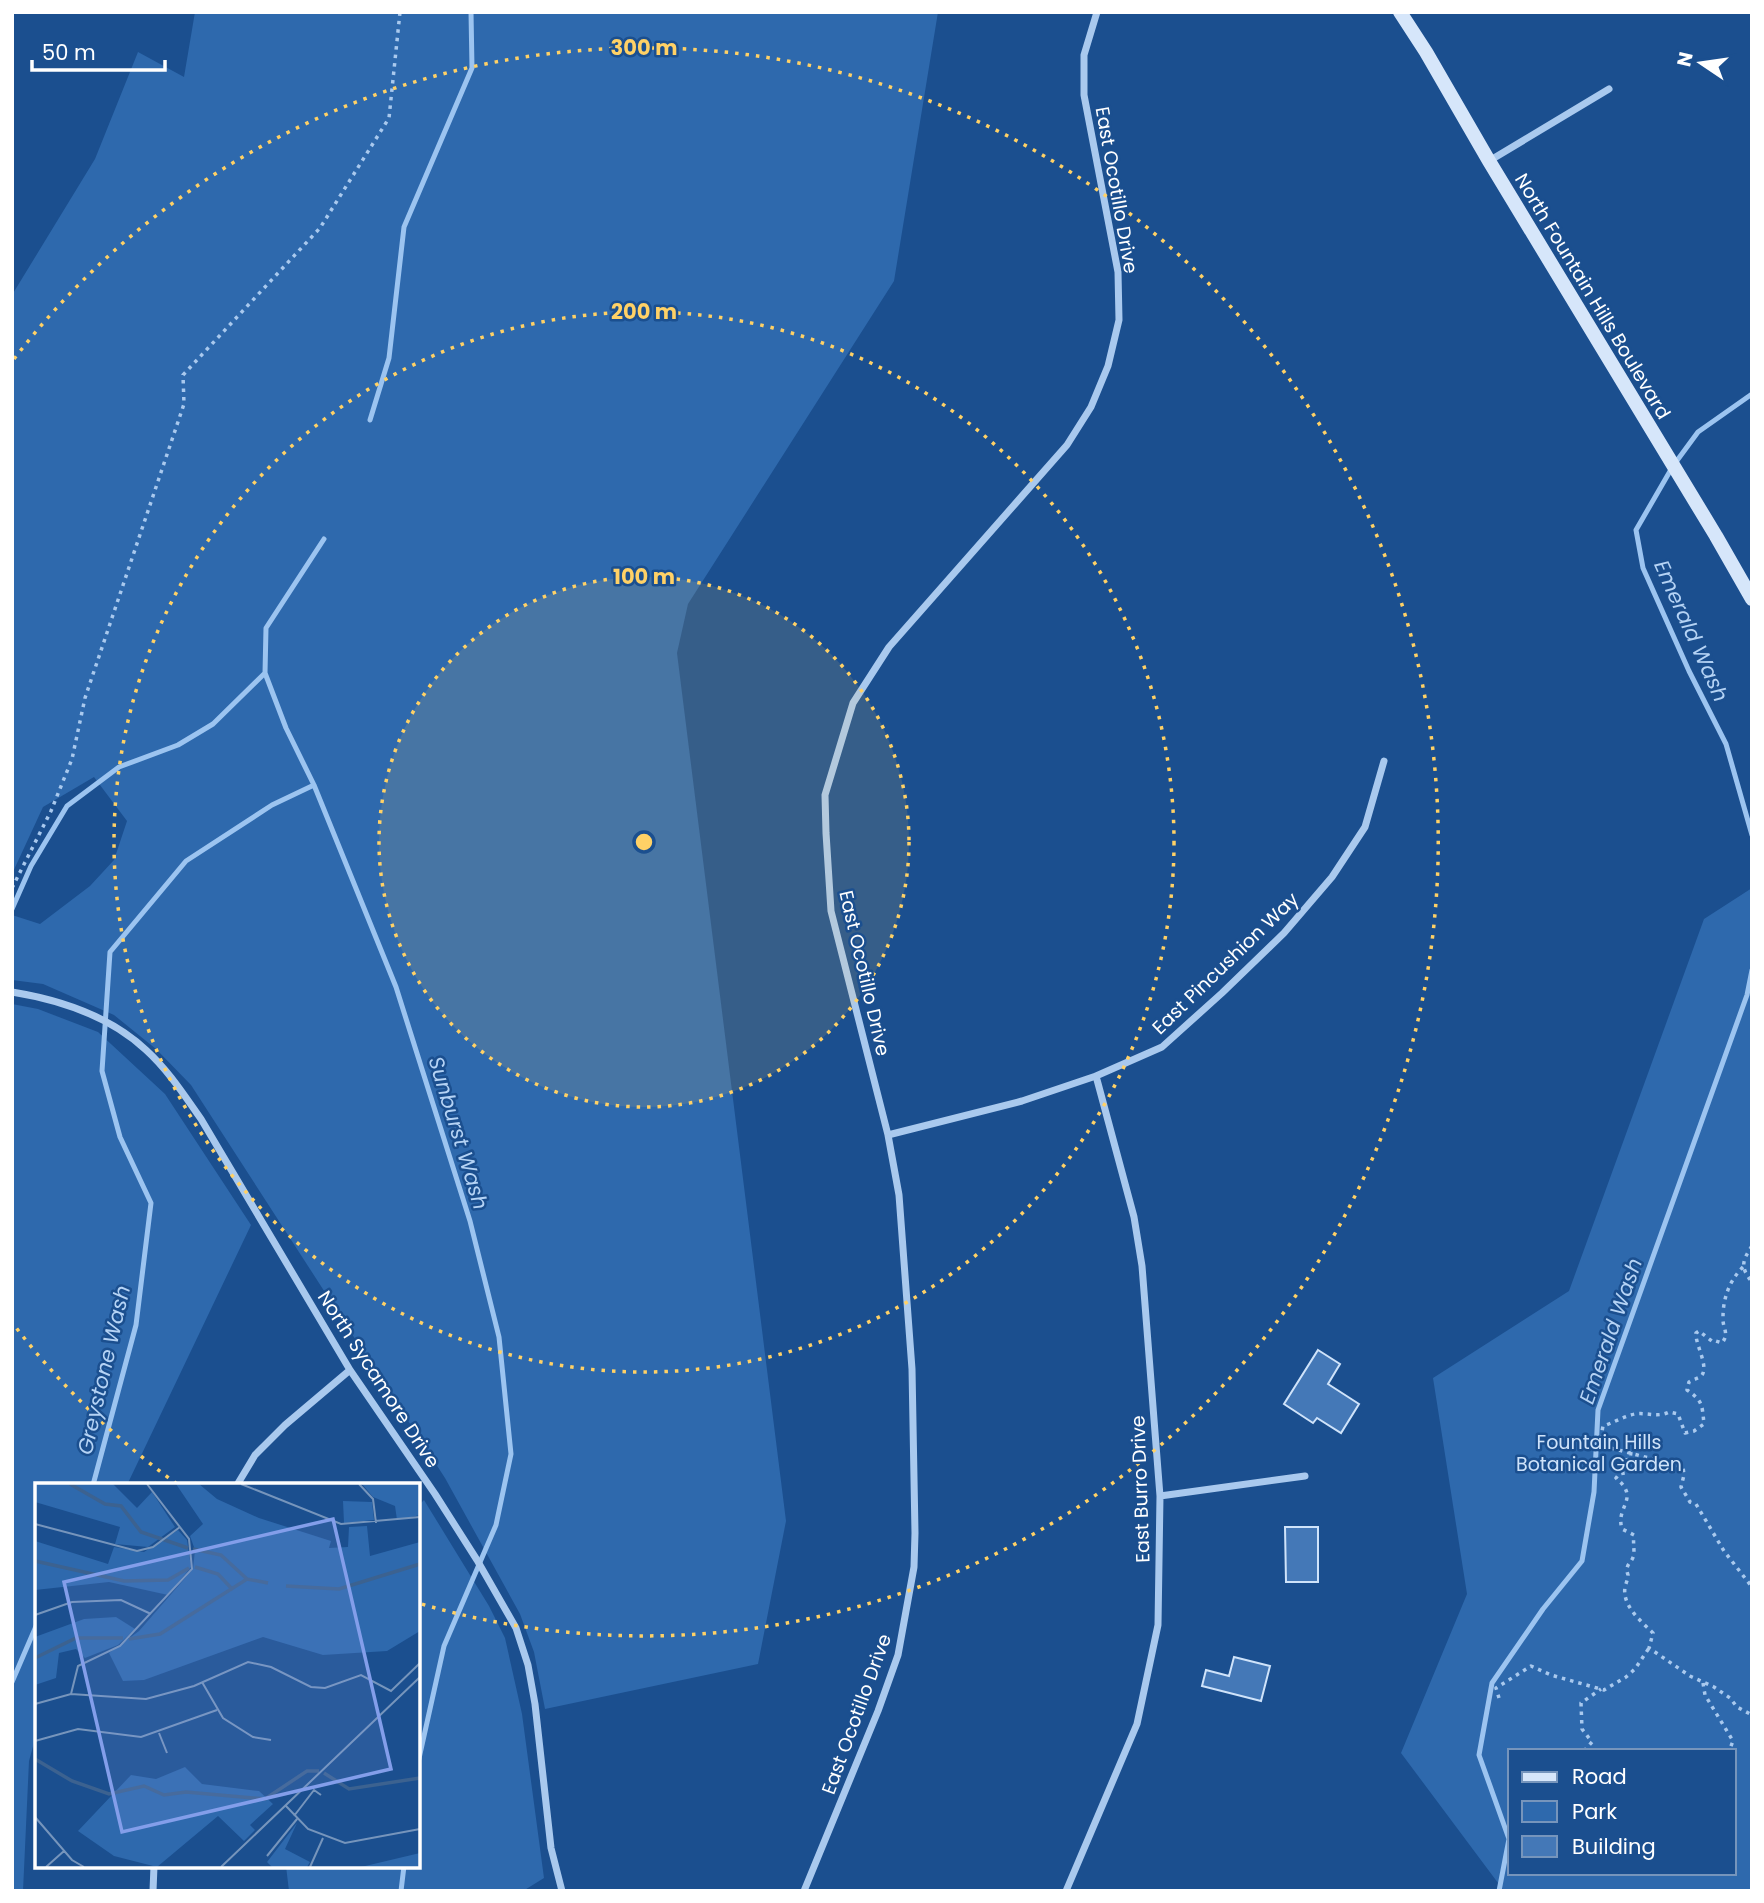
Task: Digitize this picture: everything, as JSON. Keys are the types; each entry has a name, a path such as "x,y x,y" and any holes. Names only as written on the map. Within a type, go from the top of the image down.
{"main road":[{"name":"North Fountain Hills Boulevard","path":"1400,12 1752,599"}],"street":[{"name":"East Ocotillo Drive","path":"804,1891 878,1711 898,1655 914,1567 915,1533 912,1370 900,1195 888,1135 831,911 825,795 853,703 889,646 1067,445 1091,407 1108,366 1119,320 1118,272 1084,95 1084,55 1097,12"},
{"path":"1489,161 1609,89"},
{"name":"East Pincushion Way","path":"888,1135 1022,1101 1096,1076 1161,1047 1284,933 1332,877 1365,827 1384,761"},
{"name":"North Sycamore Drive","path":"12,992 47,998 82,1010 116,1027 146,1049 168,1074 201,1119 350,1370 477,1560 516,1628 527,1665 535,1704 551,1849 562,1891"},
{"name":"East Burro Drive","path":"1066,1891 1137,1724 1158,1625 1160,1496 1142,1266 1134,1217 1096,1076"},
{"path":"238,1483 262,1447 350,1370"},
{"path":"1160,1496 1305,1476"},
{"path":"153,1891 154,1868"}],"path":[{"path":"12,888 51,811 72,759 85,698 184,404 183,375 320,228 389,118 400,12"},
{"path":"1752,1246 1725,1296 1723,1317 1726,1339 1722,1343 1713,1342 1705,1334 1699,1331 1696,1333 1699,1353 1705,1366 1700,1377 1689,1382 1687,1390 1703,1405 1704,1424 1685,1433 1678,1414 1669,1412 1662,1415 1632,1415 1602,1426 1602,1441 1607,1447 1683,1467 1681,1487 1690,1502 1696,1504 1724,1551 1752,1587"},
{"path":"1743,1267 1752,1282"},
{"path":"1499,1698 1496,1688 1531,1666 1550,1675 1604,1690 1635,1669 1649,1648 1653,1633 1629,1608 1625,1595 1628,1575 1626,1572 1634,1550 1634,1535 1622,1529 1620,1514 1628,1499 1627,1492 1616,1478 1625,1473 1628,1467 1626,1460 1630,1458 1631,1452"},
{"path":"1649,1648 1690,1676 1714,1687 1730,1698 1737,1707 1752,1715"},
{"path":"1703,1683 1705,1695 1733,1741 1730,1749"},
{"path":"1586,1749 1592,1742 1582,1729 1581,1703 1601,1689"}],"green space":[{"path":"195,12 938,12 894,281 688,604 677,653 786,1521 758,1664 545,1709 534,1652 520,1614 445,1478 191,1085 156,1049 114,1015 43,984 12,980 12,915 40,924 90,886 114,860 127,821 94,777 43,807 12,874 12,295 95,159 138,52 184,77"},
{"name":"Fountain Hills Botanical Garden","path":"1752,888 1752,1891 1504,1891 1401,1753 1467,1594 1433,1378 1569,1291 1704,919"},
{"path":"12,1004 38,1009 98,1032 165,1094 251,1225 128,1483 35,1483 35,1739 29,1761 23,1891 12,1891"},
{"path":"424,1500 489,1606 505,1638 522,1714 544,1878 523,1891 289,1891 286,1868 420,1868 420,1504"}],"building":[{"path":"1318,1350 1340,1364 1328,1384 1359,1404 1341,1433 1317,1418 1313,1423 1284,1404"},
{"path":"1285,1527 1318,1527 1318,1582 1286,1582"},
{"path":"1234,1657 1270,1666 1261,1701 1202,1686 1206,1670 1229,1676"}],"waterway":[{"path":"370,420 389,358 404,227 472,68 471,12"},
{"name":"Emerald Wash","path":"1752,394 1698,432 1673,466 1636,530 1643,568 1689,671 1726,744 1752,835"},
{"name":"Sunburst Wash","path":"324,539 266,628 265,673 396,987 470,1221 499,1337 511,1454 496,1525 444,1646 420,1754"},
{"path":"12,909 31,866 67,806 119,767 178,745 213,724 265,673"},
{"name":"Greystone Wash","path":"94,1483 136,1325 151,1203 120,1137 102,1071 110,952 186,861 272,805 314,785"},
{"name":"Emerald Wash","path":"1508,1836 1479,1755 1492,1683 1543,1609 1582,1561 1594,1492 1598,1410 1747,995 1752,970"},
{"name":"Greystone Wash","path":"12,1682 35,1629"},
{"name":"Emerald Wash","path":"1499,1891 1508,1844"},
{"name":"Sunburst Wash","path":"401,1891 404,1868"}]}
